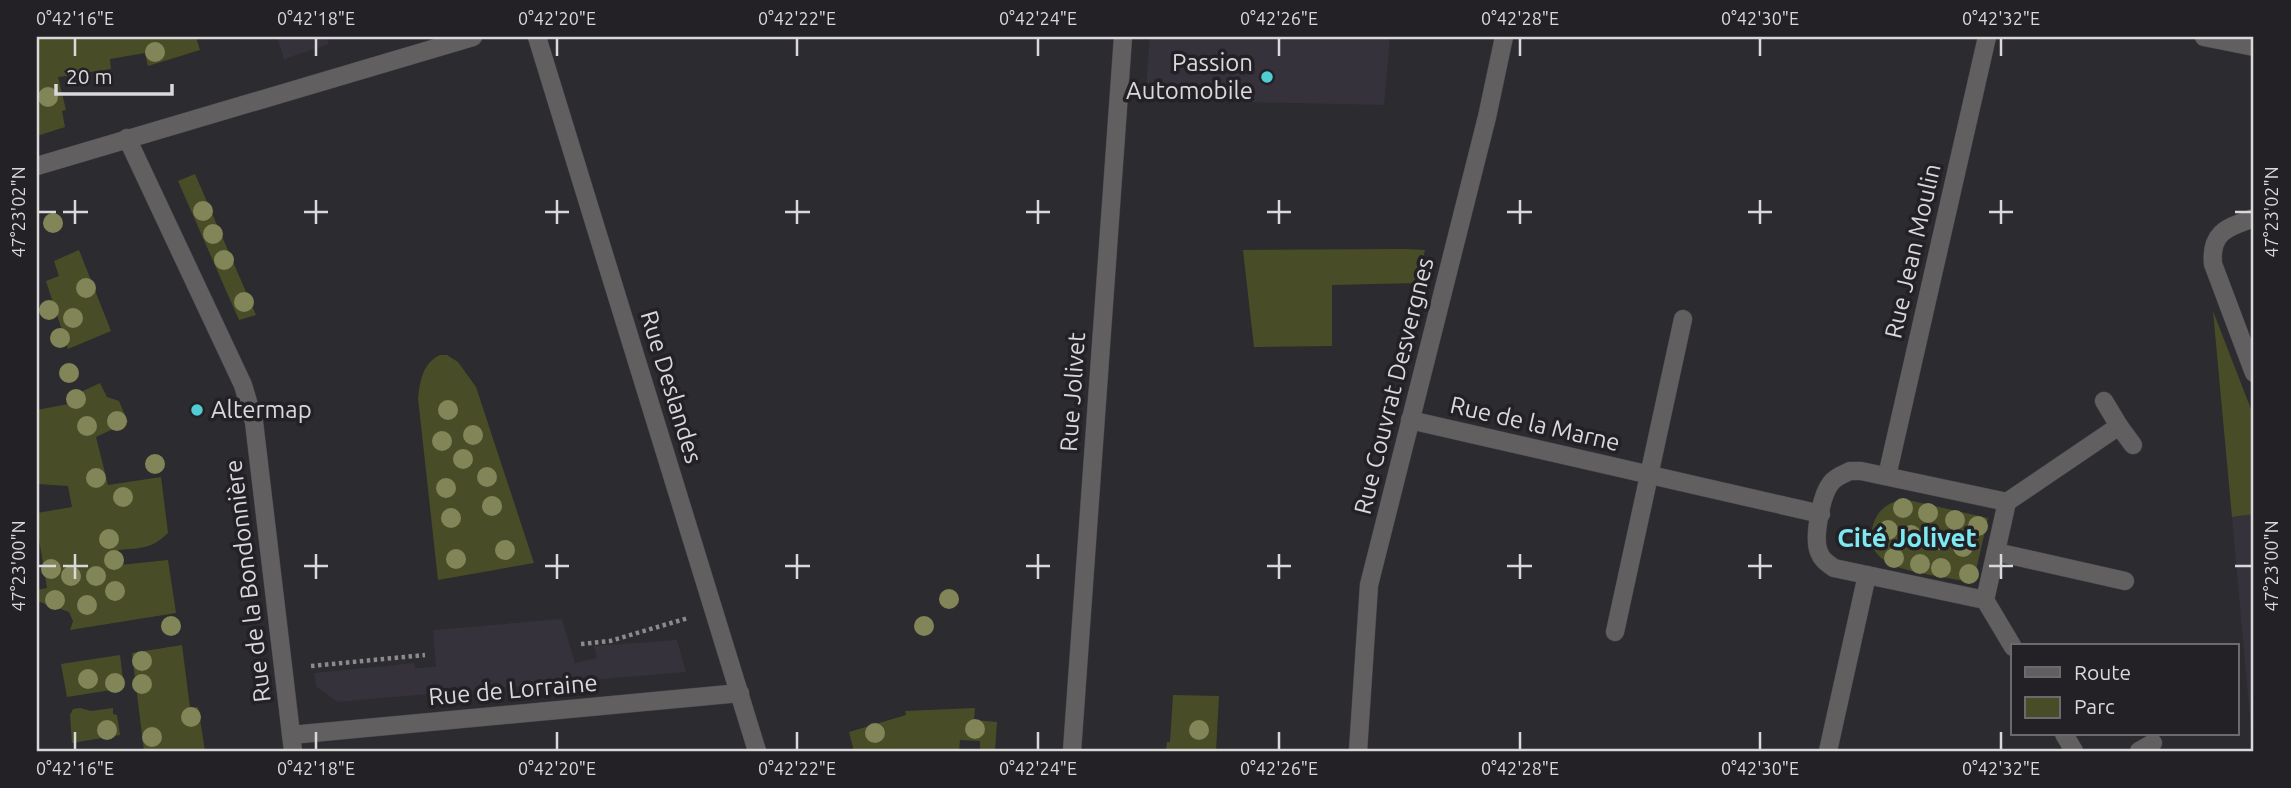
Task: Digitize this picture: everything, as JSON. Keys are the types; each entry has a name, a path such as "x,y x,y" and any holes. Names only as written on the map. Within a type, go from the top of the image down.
{"street":[{"path":"37,166 473,37"},
{"name":"Rue Deslandes","path":"537,37 757,751"},
{"name":"Rue Jolivet","path":"1072,751 1123,37"},
{"name":"Rue Couvrat Desvergnes","path":"1358,751 1369,585 1487,117 1504,37"},
{"name":"Rue Jean Moulin","path":"1887,476 1987,37"},
{"path":"2204,37 2254,47"},
{"name":"Rue de la Bondonnière","path":"127,138 243,385 254,422 292,743"},
{"path":"2252,363 2213,264 2212,253 2214,244 2225,229 2254,218"},
{"name":"Rue de la Marne","path":"1615,632 1683,319"},
{"path":"2104,401 2133,445"},
{"name":"Rue de la Marne","path":"1410,421 1821,514"},
{"path":"2011,644 1985,600 2007,502 2119,426"},
{"path":"1985,600 1834,568 1825,561 1817,544 1816,535 1825,494 1831,482 1840,476 1850,471 1861,471 2007,502"},
{"path":"1996,552 2125,581"},
{"path":"1828,751 1867,575"},
{"name":"Rue de Lorraine","path":"292,743 740,694"}],"path":[{"path":"581,644 610,641 690,618"},
{"path":"308,667 425,654"}],"shaded area":[{"path":"277,37 326,37 329,44 284,59"},
{"name":"Passion Automobile","path":"1150,37 1390,37 1384,105 1145,100"},
{"path":"2254,514 2254,751 2253,751 2232,517"},
{"path":"562,619 575,663 597,658 594,646 677,640 686,672 337,702 316,686 314,673 414,663 415,668 436,667 433,630"}],"green space":[{"path":"37,37 196,37 200,50 148,66 145,53 110,59 111,69 58,77 66,110 62,111 65,127 37,136"},
{"path":"195,174 256,315 239,320 178,181"},
{"path":"79,250 111,331 68,349 46,281 59,276 54,261"},
{"path":"1243,250 1425,250 1417,283 1332,285 1332,346 1254,347"},
{"path":"2213,311 2254,417 2254,514 2232,517"},
{"path":"440,355 447,355 458,362 476,387 534,563 438,580 418,398 426,367"},
{"path":"100,383 107,397 119,401 128,422 96,437 108,485 161,477 168,533 151,545 118,550 120,565 168,560 176,613 70,630 73,621 69,612 37,601 37,590 47,588 37,513 72,507 68,486 37,482 37,410 84,401 81,392"},
{"path":"1900,500 1988,518 1973,583 1897,567 1879,556 1871,538 1873,525 1883,509"},
{"path":"182,645 190,708 198,707 205,751 144,751 132,653"},
{"path":"120,655 124,688 67,697 61,664"},
{"path":"1173,695 1219,696 1216,751 1166,751 1167,742 1170,742"},
{"path":"113,708 113,714 117,715 120,735 72,743 70,715 73,709 91,711"},
{"path":"975,708 974,720 997,722 995,751 980,751 980,741 960,740 959,751 854,751 849,732 906,715 905,711"}],"place":[{"name":"Passion Automobile","path":"1267,77"},
{"name":"Altermap","path":"197,410"}],"district":[{"name":"Cité Jolivet","path":"1907,538"}]}
